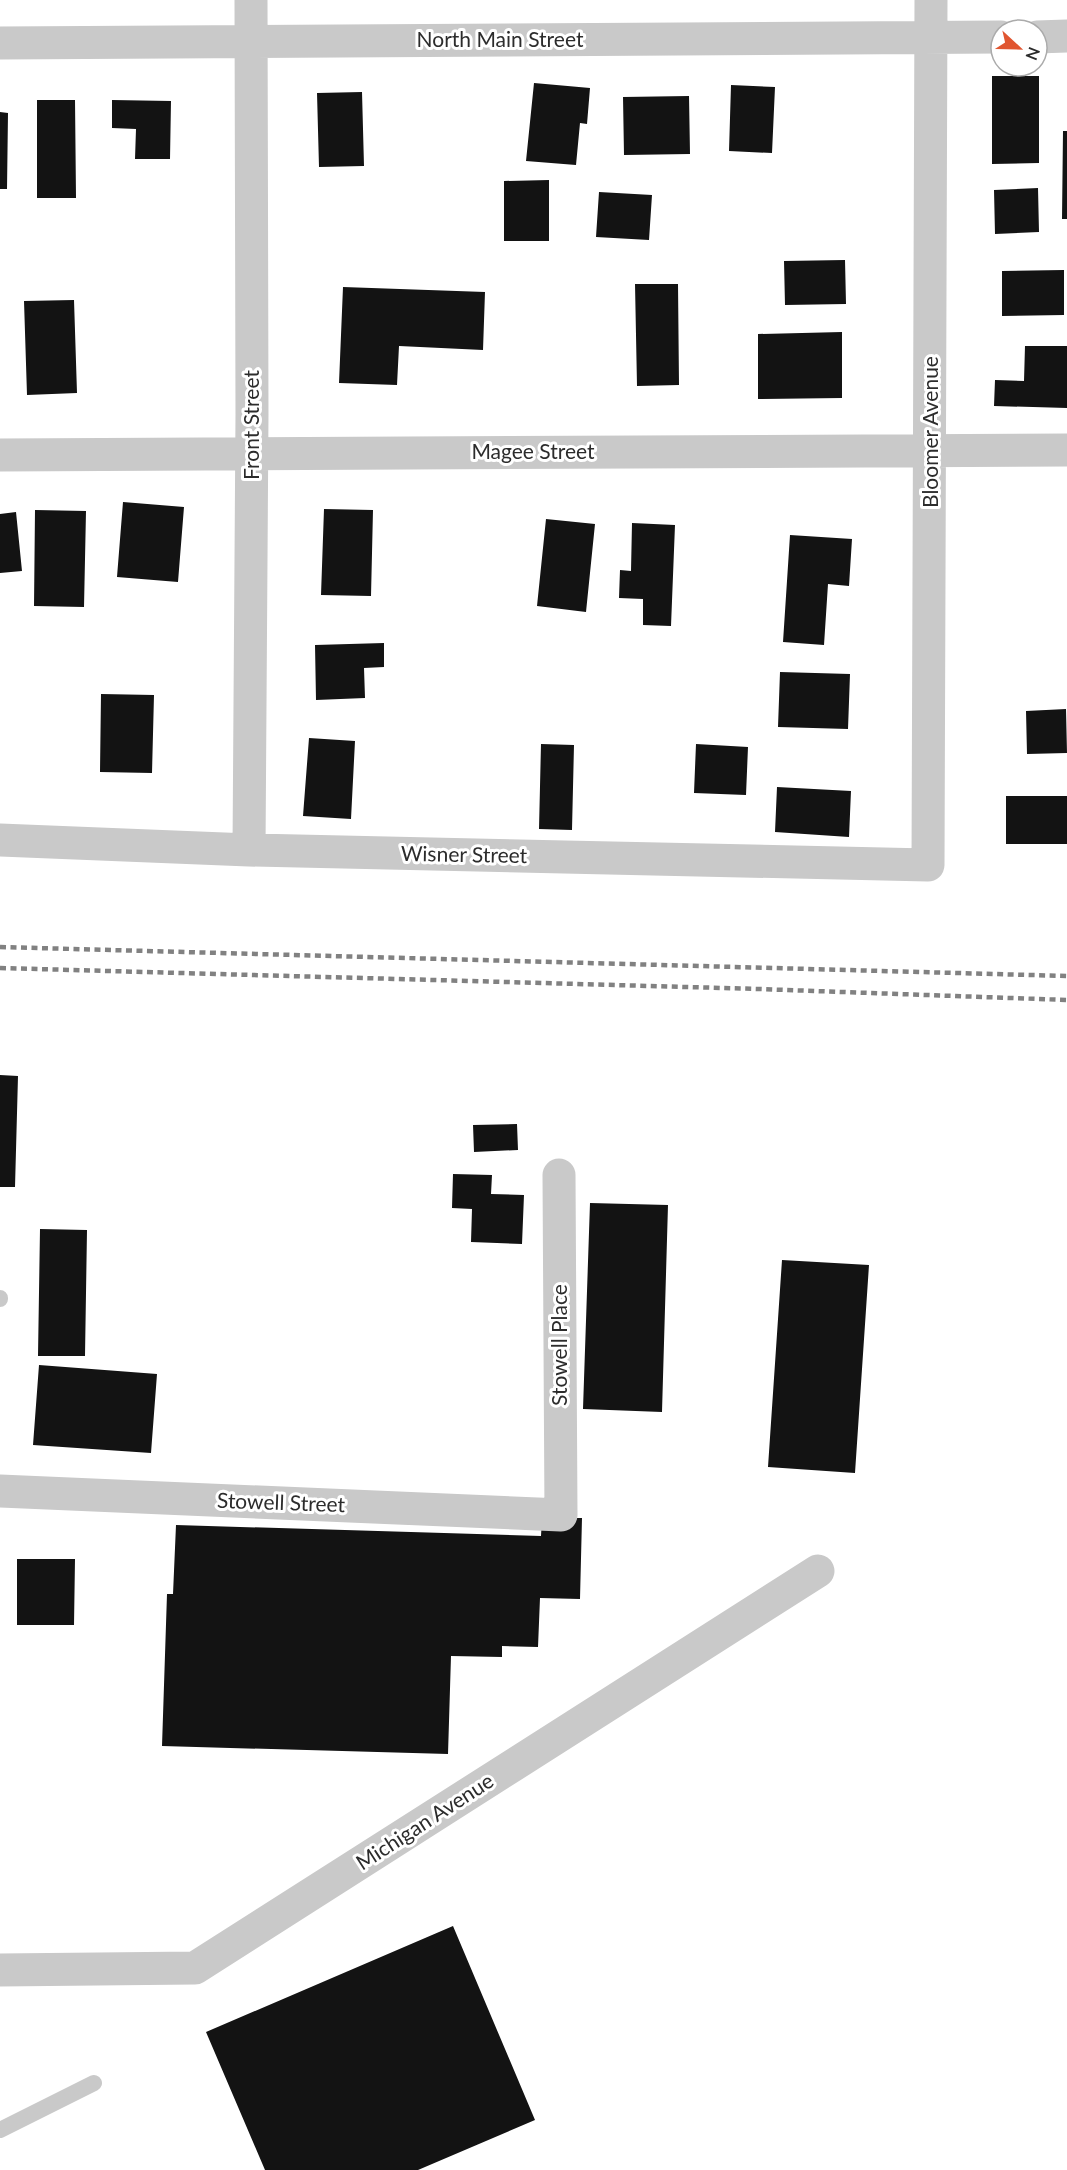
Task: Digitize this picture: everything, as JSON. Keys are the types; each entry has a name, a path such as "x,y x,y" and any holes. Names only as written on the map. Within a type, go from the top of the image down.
{"street":[{"name":"Front Street","path":"249,850 252,454 251,0"},
{"name":"Bloomer Avenue","path":"928,865 931,0"},
{"path":"1049,37 1067,36"},
{"name":"North Main Street","path":"0,43 989,37"},
{"name":"Magee Street","path":"0,455 1067,450"},
{"name":"Wisner Street","path":"0,840 249,850 928,865"},
{"name":"Stowell Place","path":"559,1175 561,1515"},
{"name":"Stowell Street","path":"0,1491 561,1515"},
{"name":"Michigan Avenue","path":"0,1970 195,1968 818,1571"}],"lane":[{"path":"0,2130 94,2084"}],"building":[{"path":"992,78 1039,78 1039,163 992,164"},
{"path":"534,83 590,88 587,124 580,123 576,165 526,161"},
{"path":"731,85 775,87 772,153 729,151"},
{"path":"362,92 364,166 319,167 317,93"},
{"path":"689,96 690,154 624,155 623,97"},
{"path":"37,100 75,100 76,198 37,198"},
{"path":"112,100 171,101 170,159 135,159 136,129 112,128"},
{"path":"0,112 8,113 7,189 0,189"},
{"path":"1063,131 1067,131 1067,219 1062,219"},
{"path":"549,180 549,241 504,241 504,181"},
{"path":"1038,188 1039,232 995,234 994,190"},
{"path":"599,192 652,195 649,240 596,237"},
{"path":"845,260 846,304 785,305 784,261"},
{"path":"1064,270 1064,315 1002,316 1002,271"},
{"path":"635,284 678,284 679,385 637,386"},
{"path":"343,287 485,292 483,350 399,346 397,385 339,383"},
{"path":"74,300 77,393 27,395 24,301"},
{"path":"842,332 842,398 758,399 758,334"},
{"path":"1025,346 1067,346 1067,408 994,406 995,380 1024,381"},
{"path":"123,502 184,507 178,582 117,577"},
{"path":"324,509 373,510 371,596 321,595"},
{"path":"35,510 86,511 84,607 34,606"},
{"path":"16,512 22,571 0,573 0,514"},
{"path":"546,519 595,524 586,612 537,606"},
{"path":"632,523 675,525 671,626 643,625 643,599 619,598 620,570 631,571"},
{"path":"790,535 852,539 849,586 828,584 824,645 783,642"},
{"path":"384,643 384,667 364,668 365,698 316,700 315,645"},
{"path":"780,672 850,674 848,729 778,727"},
{"path":"101,694 154,695 152,773 100,772"},
{"path":"1066,709 1067,753 1027,754 1026,711"},
{"path":"309,738 355,741 351,819 303,816"},
{"path":"541,744 574,745 572,830 539,829"},
{"path":"696,744 748,747 746,795 694,793"},
{"path":"777,787 851,791 849,837 775,832"},
{"path":"1006,796 1067,796 1067,844 1006,844"},
{"path":"0,1075 18,1076 15,1187 0,1187"},
{"path":"517,1124 518,1150 474,1152 473,1125"},
{"path":"453,1174 492,1175 491,1194 524,1195 522,1244 471,1242 472,1209 452,1208"},
{"path":"590,1203 668,1205 662,1412 583,1409"},
{"path":"40,1229 87,1230 85,1356 38,1356"},
{"path":"782,1260 869,1265 855,1473 768,1467"},
{"path":"39,1365 157,1374 151,1453 33,1445"},
{"path":"542,1518 582,1518 580,1599 540,1598 538,1647 502,1646 502,1657 451,1656 448,1754 162,1746 167,1594 173,1594 176,1525 541,1536"},
{"path":"17,1559 75,1559 74,1625 17,1625"},
{"path":"453,1926 535,2120 418,2170 265,2170 206,2032"}],"railway":[{"path":"0,947 1067,976"},
{"path":"0,968 1067,1000"}]}
